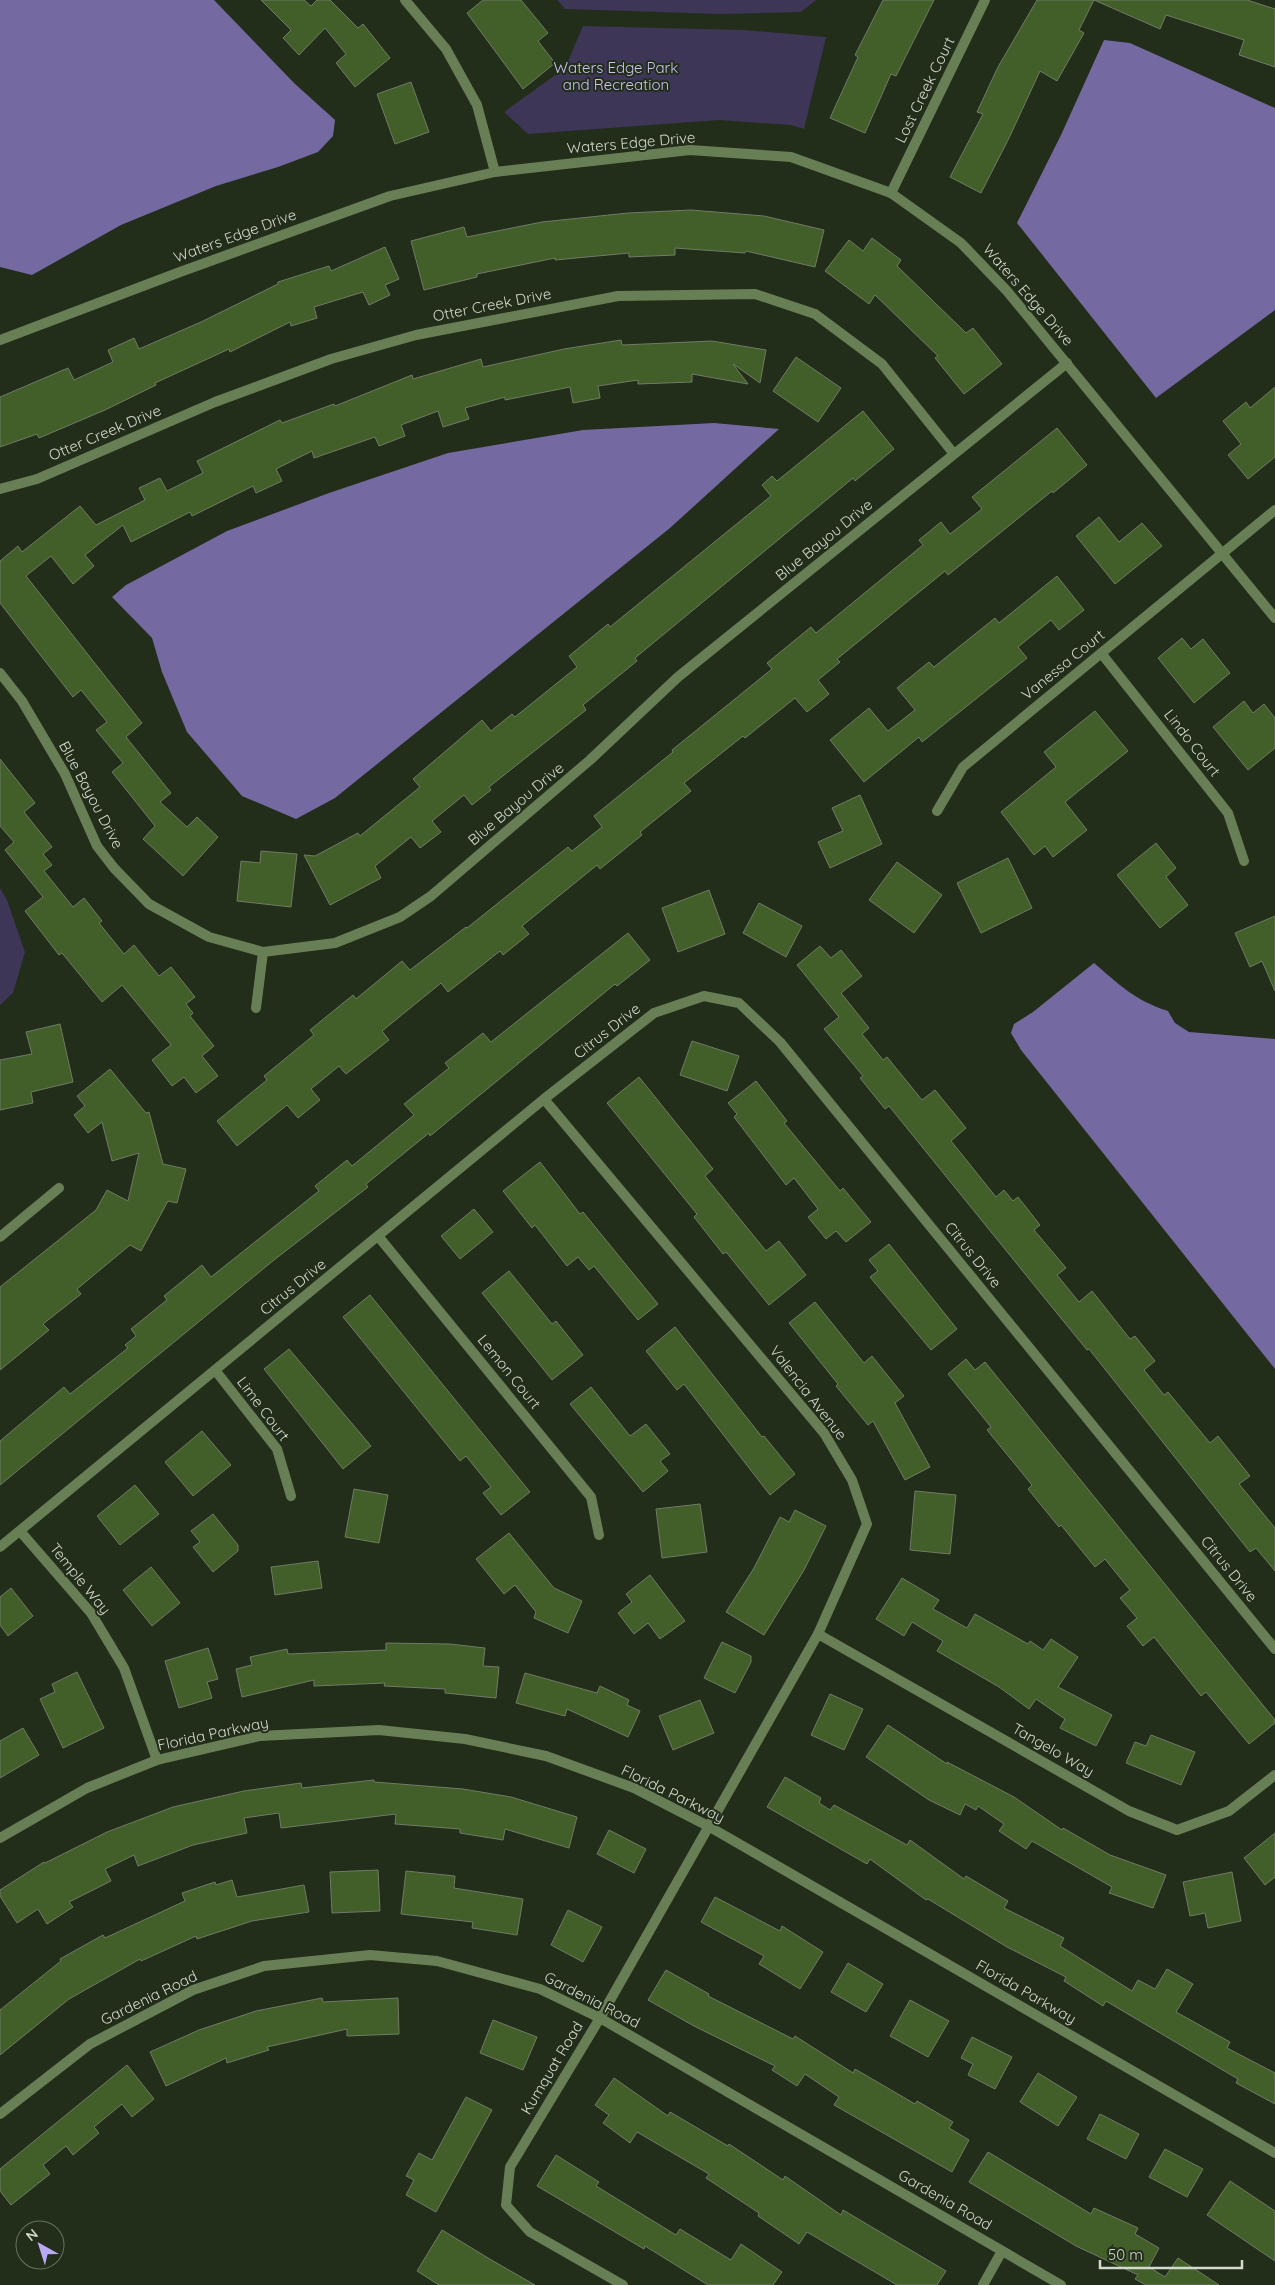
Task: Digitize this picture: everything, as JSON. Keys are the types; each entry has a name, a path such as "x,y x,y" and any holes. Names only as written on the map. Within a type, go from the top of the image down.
{"street":[{"path":"405,0 446,49 477,105 495,172"},
{"name":"Lost Creek Court","path":"891,193 985,0"},
{"name":"Waters Edge Drive","path":"0,340 390,196 495,172 690,150 791,157 891,193 961,243 1007,291 1275,618"},
{"name":"Otter Creek Drive","path":"0,489 37,479 214,402 331,359 416,335 618,296 755,294 815,314 882,364 954,454"},
{"name":"Blue Bayou Drive","path":"0,673 22,701 65,774 97,846 114,868 149,904 209,937 263,952 335,943 400,916 431,896 590,760 678,677 1067,363"},
{"name":"Vanessa Court","path":"937,811 962,767 1275,510"},
{"name":"Lindo Court","path":"1101,653 1228,813 1244,861"},
{"path":"256,1008 263,952"},
{"name":"Citrus Drive","path":"0,1547 544,1099 654,1013 704,996 739,1003 780,1042 1275,1649"},
{"name":"Valencia Avenue","path":"544,1099 824,1433 852,1480 867,1524 818,1634 708,1826"},
{"path":"0,1237 59,1188"},
{"name":"Lemon Court","path":"378,1236 591,1496 598,1535"},
{"name":"Lime Court","path":"215,1370 277,1449 291,1496"},
{"name":"Temple Way","path":"20,1531 91,1613 124,1668 157,1760"},
{"name":"Tangelo Way","path":"818,1634 1129,1811 1177,1830 1229,1811 1275,1775"},
{"name":"Florida Parkway","path":"0,1838 87,1788 157,1760 260,1736 380,1730 465,1739 555,1759 634,1788 708,1826 1275,2152"},
{"name":"Kumquat Road","path":"623,2285 530,2232 506,2205 510,2167 600,2018 708,1826"},
{"name":"Gardenia Road","path":"0,2114 90,2044 193,1990 264,1966 370,1955 437,1961 540,1989 600,2018 1061,2285"},
{"path":"983,2285 1002,2251"}],"green space":[{"path":"557,0 816,0 801,12 720,14 565,9"},
{"name":"Waters Edge Park and Recreation","path":"583,26 743,30 826,37 804,129 791,125 719,120 528,134 504,112 565,68"},
{"path":"0,888 7,900 25,952 13,993 0,1005"}],"shaded area":[{"path":"0,0 214,0 294,83 335,120 333,136 318,152 278,167 216,186 121,225 32,275 0,267"},
{"path":"1104,40 1130,43 1275,108 1275,310 1156,398 1017,223 1061,135"},
{"path":"714,423 779,429 670,528 335,798 296,819 242,796 187,732 162,672 152,638 112,597 126,585 227,531 329,493 448,453 583,430"},
{"path":"1094,963 1136,997 1168,1011 1175,1023 1189,1032 1275,1039 1275,1369 1021,1050 1011,1033 1014,1024 1033,1012"}],"building":[{"path":"261,0 304,0 311,6 317,0 330,0 358,28 363,24 390,58 355,87 336,63 346,54 325,28 299,55 283,38 291,30"},
{"path":"483,0 521,0 548,33 538,41 555,63 523,89 467,13"},
{"path":"883,0 934,0 896,76 891,74 865,133 830,118 858,57 855,55"},
{"path":"1037,0 1094,0 1079,30 1084,33 1057,81 1040,71 981,193 950,177 983,114 977,112 998,67"},
{"path":"1094,0 1247,0 1275,9 1275,67 1239,55 1244,40 1166,15 1160,29"},
{"path":"411,82 429,132 395,144 377,94"},
{"path":"691,210 764,216 824,230 815,267 746,251 745,253 675,248 675,255 629,257 629,253 555,260 555,258 477,274 477,277 424,290 411,241 464,227 467,237 542,222 628,213"},
{"path":"872,238 901,260 897,266 966,333 973,328 1002,364 964,394 935,358 938,356 875,295 869,304 825,271 849,240 863,251"},
{"path":"385,247 399,279 385,285 390,295 369,305 363,292 314,307 317,318 291,326 290,322 230,352 229,349 155,383 156,385 105,410 39,438 37,434 0,447 0,397 68,368 74,380 113,362 108,350 134,338 139,349 201,322 278,284 278,282 329,266 331,271"},
{"path":"621,340 622,345 712,341 766,350 760,383 733,364 748,384 692,374 692,382 638,384 638,380 598,386 600,398 573,403 570,387 505,400 505,397 465,408 469,419 443,427 438,411 401,425 405,436 379,446 375,437 314,458 312,451 276,469 282,481 256,493 253,486 192,516 190,512 131,542 123,525 85,555 94,566 73,584 51,556 26,576 142,723 126,737 171,793 160,802 187,827 197,817 218,837 183,876 143,839 155,826 112,772 123,763 96,730 107,722 81,690 73,697 0,603 0,561 18,546 22,552 80,506 96,525 145,500 139,488 160,478 167,491 203,473 197,461 280,420 282,423 334,404 335,406 412,375 413,379 481,359 483,367 564,349"},
{"path":"796,357 841,388 818,422 773,391"},
{"path":"1275,387 1275,457 1248,479 1228,455 1241,444 1223,421 1246,402 1250,408"},
{"path":"863,411 894,449 855,481 853,478 635,658 637,661 583,705 586,710 489,787 491,790 472,805 464,795 432,821 441,832 420,848 411,837 375,866 381,878 330,905 304,855 315,856 358,833 360,836 420,787 413,779 482,720 491,731 512,714 515,717 577,667 569,656 608,624 610,627 771,496 762,485 772,476 777,481"},
{"path":"1057,428 1087,465 948,575 945,571 837,659 840,662 818,680 829,694 807,712 795,698 745,738 743,736 684,783 691,791 640,832 642,835 600,869 597,865 522,926 529,934 503,955 500,951 448,992 441,983 382,1031 389,1040 346,1074 339,1066 311,1089 320,1100 298,1118 287,1105 237,1146 217,1121 267,1080 264,1076 314,1035 310,1030 353,995 356,999 402,961 410,970 467,928 568,847 572,851 602,827 594,816 772,669 767,663 811,627 816,633 923,545 919,540 941,522 950,534 982,509 972,497"},
{"path":"1099,517 1119,542 1142,523 1162,546 1115,584 1076,536"},
{"path":"1057,576 1084,610 1059,630 1051,620 1018,647 1027,658 922,742 919,737 864,782 830,740 869,708 888,731 915,710 897,688 929,662 934,667 995,618 999,623"},
{"path":"1182,638 1191,649 1203,639 1230,673 1194,703 1158,658"},
{"path":"1244,701 1253,713 1264,704 1275,718 1275,748 1248,770 1213,727"},
{"path":"1095,711 1128,751 1065,802 1087,830 1053,857 1045,846 1034,855 1001,812 1056,767 1044,752"},
{"path":"0,759 35,803 24,812 52,847 43,854 52,865 44,871 73,907 84,898 102,921 99,923 124,954 134,945 159,976 171,967 195,997 186,1004 193,1013 190,1016 214,1046 202,1056 218,1076 196,1093 184,1077 172,1086 152,1060 171,1045 122,985 102,1002 62,953 59,955 25,911 43,897 5,850 14,842 0,826"},
{"path":"860,795 882,844 830,868 818,842 843,831 832,808"},
{"path":"1156,843 1176,868 1166,877 1188,905 1160,928 1117,875"},
{"path":"261,851 297,854 291,907 237,901 241,861 260,863"},
{"path":"1008,858 1032,908 981,933 957,883"},
{"path":"897,862 942,895 914,933 869,900"},
{"path":"709,890 725,934 678,952 662,908"},
{"path":"759,903 802,926 786,957 743,933"},
{"path":"1275,916 1275,991 1262,961 1250,967 1235,933"},
{"path":"628,933 650,960 617,986 615,984 430,1136 429,1133 366,1184 368,1187 274,1260 0,1485 0,1441 64,1387 70,1394 128,1348 125,1345 136,1336 131,1329 167,1300 164,1296 202,1265 211,1277 319,1191 315,1186 347,1160 352,1166 414,1115 404,1104 449,1068 445,1063 483,1033 491,1042"},
{"path":"820,946 831,958 841,950 862,976 841,993 869,1028 862,1034 883,1060 887,1057 922,1100 935,1090 966,1128 951,1141 996,1197 1004,1190 1013,1201 1018,1197 1040,1225 1034,1230 1066,1268 1057,1275 1079,1302 1092,1291 1130,1339 1135,1336 1155,1361 1144,1370 1164,1395 1168,1392 1210,1443 1218,1436 1250,1476 1239,1484 1275,1528 1275,1571 1256,1548 1250,1552 1089,1349 1087,1350 889,1106 885,1109 860,1078 863,1076 824,1029 839,1017 797,965"},
{"path":"60,1024 73,1082 31,1092 33,1103 0,1110 0,1060 32,1054 26,1032"},
{"path":"692,1041 739,1056 727,1091 680,1075"},
{"path":"110,1069 146,1113 149,1112 163,1164 186,1169 177,1203 168,1201 141,1251 130,1245 77,1289 81,1294 43,1324 49,1330 0,1370 0,1287 96,1210 107,1190 128,1201 139,1153 112,1161 102,1122 88,1133 74,1115 85,1106 77,1096"},
{"path":"639,1077 713,1169 705,1176 766,1251 779,1241 806,1275 769,1305 726,1252 723,1254 694,1217 697,1214 607,1103"},
{"path":"756,1081 787,1121 784,1123 840,1191 843,1188 871,1222 846,1242 836,1231 826,1239 808,1217 818,1209 794,1178 786,1185 734,1117 737,1114 728,1103"},
{"path":"540,1162 580,1214 583,1212 658,1304 638,1320 594,1266 589,1270 578,1257 567,1266 535,1225 532,1228 503,1191"},
{"path":"474,1209 493,1232 460,1259 441,1236"},
{"path":"889,1244 957,1329 931,1350 870,1277 878,1271 869,1260"},
{"path":"509,1271 552,1324 556,1321 583,1355 552,1380 482,1293"},
{"path":"370,1295 530,1492 501,1515 483,1493 491,1487 466,1456 460,1461 343,1317"},
{"path":"815,1302 864,1363 872,1356 904,1396 895,1403 930,1467 905,1480 873,1421 868,1425 789,1323"},
{"path":"675,1327 762,1437 764,1436 795,1474 770,1495 684,1384 677,1390 646,1351"},
{"path":"289,1349 371,1446 343,1469 264,1369"},
{"path":"966,1359 975,1370 985,1362 1275,1720 1275,1723 1249,1744 1206,1692 1201,1696 1154,1637 1143,1646 1127,1626 1137,1618 1120,1598 1130,1590 1105,1559 1095,1567 1061,1525 1059,1527 1028,1489 1032,1485 987,1430 991,1427 948,1374"},
{"path":"591,1387 630,1436 646,1424 670,1454 660,1461 668,1471 643,1492 570,1404"},
{"path":"202,1431 231,1465 193,1496 165,1462"},
{"path":"135,1485 159,1514 120,1545 97,1516"},
{"path":"354,1489 388,1495 379,1543 345,1537"},
{"path":"915,1491 956,1495 950,1554 910,1550"},
{"path":"700,1504 707,1552 662,1558 656,1509"},
{"path":"795,1510 826,1526 804,1570 764,1635 726,1612 754,1568 780,1517 789,1522"},
{"path":"213,1514 238,1545 238,1551 213,1572 193,1547 200,1542 191,1531"},
{"path":"509,1533 554,1588 582,1601 568,1633 534,1618 536,1612 515,1585 504,1594 476,1559"},
{"path":"318,1561 322,1588 275,1595 271,1567"},
{"path":"151,1567 180,1603 152,1626 123,1590"},
{"path":"650,1575 685,1621 660,1639 648,1623 634,1634 618,1613 632,1602 626,1594"},
{"path":"902,1578 939,1600 933,1609 967,1628 975,1614 1028,1644 1030,1641 1043,1650 1051,1639 1078,1657 1058,1687 1112,1715 1096,1746 1060,1728 1065,1719 1036,1699 1029,1709 999,1687 937,1651 943,1641 912,1622 904,1636 876,1619"},
{"path":"11,1588 33,1616 8,1636 0,1625 0,1597"},
{"path":"722,1642 751,1656 751,1662 735,1693 704,1678"},
{"path":"386,1643 450,1644 485,1648 483,1666 499,1667 496,1698 445,1693 445,1689 384,1686 385,1683 314,1686 314,1680 242,1697 236,1669 252,1665 250,1657 287,1649 288,1654 386,1650"},
{"path":"208,1648 218,1679 207,1682 212,1698 179,1708 165,1661"},
{"path":"77,1672 104,1728 63,1748 40,1699 55,1692 52,1684"},
{"path":"525,1673 597,1693 600,1686 629,1700 627,1705 640,1711 628,1737 567,1709 565,1716 516,1703"},
{"path":"830,1694 863,1709 844,1750 811,1735"},
{"path":"700,1700 714,1733 673,1750 659,1716"},
{"path":"888,1725 947,1764 947,1762 1014,1797 1062,1830 1063,1828 1110,1855 1166,1875 1153,1908 1109,1893 1112,1887 1032,1841 1026,1849 999,1831 1004,1824 978,1806 976,1810 965,1804 960,1815 929,1800 866,1757"},
{"path":"23,1728 39,1755 0,1778 0,1741"},
{"path":"1151,1735 1195,1752 1181,1785 1126,1763 1135,1742 1146,1746"},
{"path":"785,1777 821,1798 819,1803 830,1810 834,1805 907,1845 910,1840 964,1879 966,1876 1008,1901 1004,1908 1064,1938 1060,1946 1132,1991 1138,1980 1155,1989 1167,1969 1193,1984 1176,2012 1230,2042 1227,2048 1275,2073 1275,2104 1236,2083 1238,2079 1106,2001 1103,2006 1064,1981 1066,1977 1007,1947 928,1899 926,1900 870,1859 867,1864 767,1807"},
{"path":"374,1780 374,1782 463,1789 511,1797 577,1817 569,1848 505,1829 503,1840 460,1833 460,1829 395,1824 396,1814 281,1828 279,1813 244,1818 247,1833 193,1845 138,1866 134,1855 105,1869 111,1881 69,1902 73,1907 47,1924 38,1909 17,1923 0,1896 0,1890 44,1862 107,1832 173,1807 244,1791 301,1783 302,1788"},
{"path":"609,1830 646,1849 634,1873 597,1854"},
{"path":"1275,1833 1275,1877 1265,1885 1244,1858"},
{"path":"378,1870 380,1911 332,1913 330,1872"},
{"path":"406,1871 455,1876 454,1888 523,1899 517,1935 472,1928 473,1922 401,1914"},
{"path":"1232,1872 1241,1921 1208,1928 1205,1913 1190,1916 1183,1882"},
{"path":"232,1880 237,1897 304,1885 309,1912 252,1921 197,1939 196,1936 141,1961 140,1959 69,1999 0,2055 0,2010 61,1961 60,1959 103,1935 105,1938 185,1901 182,1893 215,1882 216,1885"},
{"path":"715,1897 780,1931 782,1926 823,1952 800,1989 759,1964 764,1956 701,1922"},
{"path":"568,1910 602,1927 583,1962 551,1945"},
{"path":"848,1963 883,1984 866,2012 831,1992"},
{"path":"666,1970 709,1994 708,1996 793,2039 795,2036 853,2073 855,2069 915,2104 917,2101 953,2122 949,2128 969,2140 952,2172 834,2105 839,2097 805,2074 797,2086 772,2070 775,2066 694,2026 648,2000"},
{"path":"322,1998 323,2002 398,1998 399,2034 347,2036 347,2029 267,2047 269,2050 227,2063 226,2058 166,2086 150,2052 199,2030 256,2011"},
{"path":"910,2000 949,2021 928,2057 890,2036"},
{"path":"493,2020 537,2037 523,2070 480,2053"},
{"path":"972,2037 1012,2057 995,2089 968,2075 973,2064 961,2058"},
{"path":"127,2065 154,2099 132,2117 122,2104 94,2127 99,2133 73,2155 66,2146 43,2165 50,2174 11,2205 0,2191 0,2169"},
{"path":"1038,2073 1077,2097 1058,2126 1020,2102"},
{"path":"614,2078 668,2116 670,2112 728,2146 729,2144 783,2180 785,2176 841,2215 843,2210 946,2271 937,2285 897,2285 807,2232 799,2244 758,2216 759,2213 706,2178 709,2174 637,2132 630,2143 603,2123 609,2115 595,2105"},
{"path":"466,2097 492,2110 436,2212 406,2195 414,2180 406,2176 419,2153 432,2160"},
{"path":"1100,2114 1139,2134 1126,2159 1087,2139"},
{"path":"1165,2149 1203,2169 1187,2197 1149,2177"},
{"path":"988,2152 1091,2214 1094,2208 1138,2228 1135,2234 1159,2248 1149,2267 1165,2277 1178,2258 1219,2285 1146,2285 1135,2279 1138,2275 1076,2246 969,2182"},
{"path":"556,2155 599,2182 596,2186 676,2235 680,2229 731,2260 741,2244 782,2272 773,2285 708,2285 645,2246 644,2249 537,2186"},
{"path":"1230,2181 1275,2211 1275,2261 1207,2215"},
{"path":"442,2230 535,2285 439,2285 417,2271"}]}
